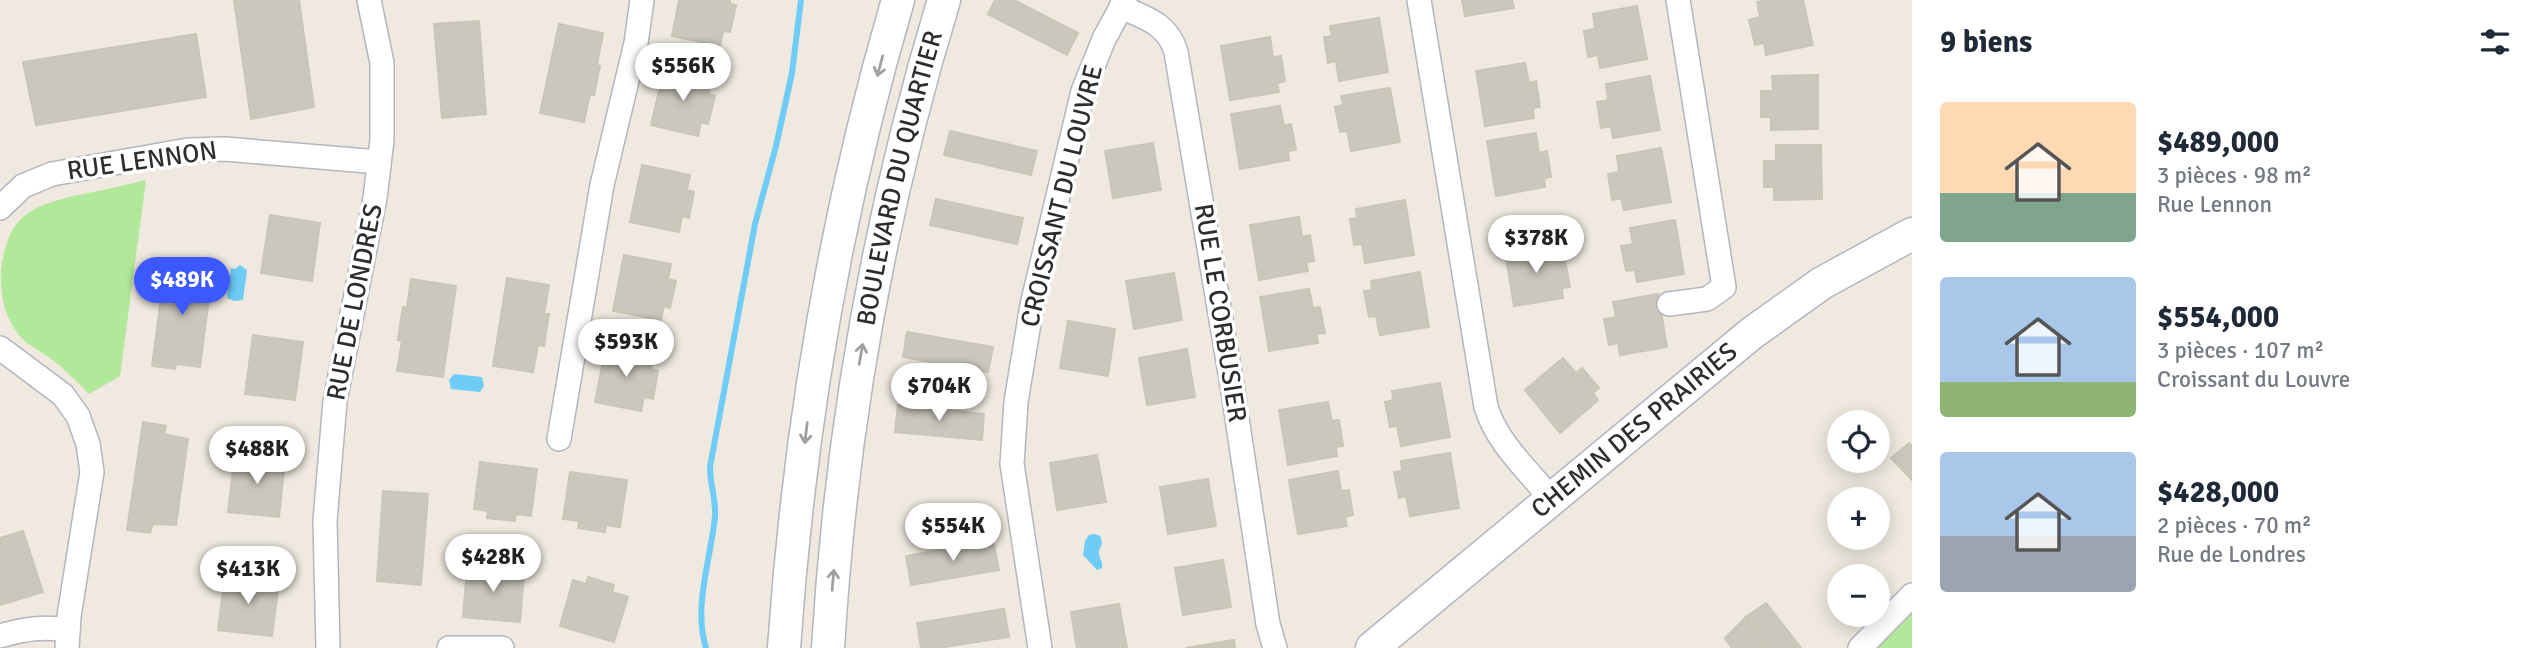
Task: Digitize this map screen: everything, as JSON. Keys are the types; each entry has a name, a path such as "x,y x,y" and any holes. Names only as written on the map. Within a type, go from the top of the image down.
{"main road":[{"name":"BOULEVARD DU QUARTIER","path":"784,648 801,470 825,304 858,153 898,0"},
{"name":"BOULEVARD DU QUARTIER","path":"828,648 843,481 865,333 901,158 944,0"},
{"name":"CHEMIN DES PRAIRIES","path":"1372,648 1789,305 1853,265 1912,234"}],"street":[{"name":"RUE DE LONDRES","path":"328,648 325,541 331,433 375,198 383,119 382,63 369,0"},
{"path":"559,439 602,185 636,43 642,0"},
{"path":"1419,0 1486,407 1501,439 1551,499"},
{"path":"1670,304 1707,299 1724,286 1678,0"},
{"name":"CROISSANT DU LOUVRE","path":"1040,648 1015,486 1013,428 1032,305 1075,122 1090,71 1123,4"},
{"name":"RUE LE CORBUSIER","path":"1123,4 1163,27 1176,52 1232,385 1268,624 1275,648"},
{"name":"RUE LENNON","path":"0,208 23,186 52,174 188,150 225,149 379,162"},
{"path":"0,348 62,395 78,416 88,444 92,472 67,639 47,627 27,628 0,636"},
{"path":"1860,648 1912,595"},
{"path":"449,648 502,648"}],"green space":[{"path":"146,180 120,376 89,394 59,365 23,339 14,328 2,297 1,270 4,251 17,224 36,208 65,198"},
{"path":"1912,611 1912,648 1877,648"}],"water":[{"path":"240,265 247,270 243,300 234,301 227,298 231,268 235,269"},
{"path":"454,374 482,377 484,386 480,392 451,389 449,380"},
{"path":"1089,535 1100,536 1102,542 1099,556 1102,568 1097,570 1083,555 1085,541"}],"building":[{"path":"234,0 299,0 314,107 251,119"},
{"path":"679,0 730,0 730,4 736,5 730,32 723,31 720,46 672,36"},
{"path":"995,0 1014,0 1078,33 1067,55 988,14"},
{"path":"1462,0 1512,0 1514,8 1465,16"},
{"path":"1803,0 1813,45 1766,55 1764,43 1755,45 1749,20 1760,17 1757,2"},
{"path":"1637,6 1647,59 1600,68 1598,55 1588,57 1584,31 1595,29 1593,14"},
{"path":"1379,18 1388,72 1339,81 1336,61 1328,63 1324,37 1332,36 1330,26"},
{"path":"479,21 486,114 442,118 434,24"},
{"path":"559,24 603,33 594,95 590,94 584,122 540,113"},
{"path":"196,34 206,97 36,125 23,62"},
{"path":"1270,37 1273,57 1281,56 1285,81 1277,83 1279,92 1230,100 1221,46"},
{"path":"1525,63 1529,83 1536,81 1540,107 1533,108 1534,118 1485,126 1476,71"},
{"path":"664,70 712,81 708,94 715,96 708,124 701,122 698,136 651,125"},
{"path":"1818,75 1818,129 1771,130 1771,117 1761,117 1761,91 1773,91 1772,76"},
{"path":"1650,76 1660,130 1613,138 1611,126 1601,128 1597,102 1608,100 1606,84"},
{"path":"1390,88 1400,142 1351,151 1347,131 1340,132 1335,107 1343,105 1341,96"},
{"path":"1280,106 1284,126 1291,124 1296,150 1288,151 1289,160 1240,169 1231,114"},
{"path":"950,131 1037,151 1031,175 944,155"},
{"path":"1536,133 1539,153 1547,151 1551,177 1544,178 1545,187 1496,196 1487,141"},
{"path":"1153,143 1161,190 1113,198 1105,151"},
{"path":"1776,145 1821,145 1822,199 1774,200 1774,187 1764,187 1764,161 1776,161"},
{"path":"1661,148 1671,202 1624,210 1621,198 1612,200 1608,174 1619,172 1617,156"},
{"path":"642,165 690,175 687,190 694,192 689,218 682,216 679,232 630,222"},
{"path":"936,199 1023,218 1017,244 930,225"},
{"path":"1405,200 1414,255 1365,263 1362,244 1354,245 1350,219 1357,218 1356,209"},
{"path":"270,215 320,223 312,281 261,273"},
{"path":"1299,217 1302,237 1310,235 1314,261 1306,262 1308,271 1259,280 1250,225"},
{"path":"1675,220 1684,274 1637,282 1635,270 1626,271 1621,246 1633,244 1630,228"},
{"path":"1555,243 1558,263 1565,261 1570,287 1562,288 1563,298 1514,306 1505,252"},
{"path":"624,255 671,264 668,279 676,281 670,308 664,306 661,320 613,311"},
{"path":"166,261 191,265 190,272 212,275 200,367 176,364 175,369 152,366"},
{"path":"1420,272 1429,327 1380,335 1376,316 1369,317 1364,291 1372,290 1371,281"},
{"path":"1174,273 1182,320 1134,329 1126,281"},
{"path":"507,278 549,285 544,314 549,314 544,346 538,345 533,372 493,366"},
{"path":"411,279 456,286 443,377 397,371 402,341 398,340 400,325 403,307 407,308"},
{"path":"1309,289 1313,308 1320,307 1325,333 1317,334 1318,343 1269,351 1260,297"},
{"path":"1658,294 1667,347 1620,355 1618,343 1609,345 1604,319 1616,317 1613,302"},
{"path":"1068,321 1115,329 1108,376 1060,368"},
{"path":"907,332 993,347 988,372 903,357"},
{"path":"253,335 303,342 295,400 245,394"},
{"path":"606,346 654,355 651,369 658,371 653,399 644,397 641,411 595,402"},
{"path":"1187,349 1195,397 1147,405 1139,358"},
{"path":"1563,358 1576,373 1582,368 1599,388 1593,393 1598,400 1560,433 1525,390"},
{"path":"1440,383 1450,437 1401,446 1397,426 1390,427 1385,402 1393,400 1392,391"},
{"path":"1328,402 1332,421 1339,420 1343,446 1336,447 1337,456 1288,465 1279,410"},
{"path":"898,405 984,414 982,440 895,432"},
{"path":"143,422 166,426 164,434 188,439 176,525 153,524 150,533 127,530"},
{"path":"1909,443 1912,446 1912,480 1891,458"},
{"path":"1450,453 1459,508 1410,516 1406,496 1399,498 1394,472 1402,471 1401,461"},
{"path":"235,454 285,460 279,517 228,512"},
{"path":"1097,455 1106,502 1057,510 1050,463"},
{"path":"480,462 537,469 531,516 516,514 515,521 487,518 488,511 474,509"},
{"path":"1338,471 1341,491 1349,490 1353,515 1345,517 1347,526 1298,534 1289,480"},
{"path":"570,472 627,480 620,527 606,525 605,532 578,528 579,521 563,519"},
{"path":"1208,479 1216,526 1168,534 1160,487"},
{"path":"383,491 428,494 421,585 377,581"},
{"path":"23,531 43,592 0,605 0,538"},
{"path":"993,540 999,570 911,585 906,556"},
{"path":"1223,560 1231,607 1183,615 1175,568"},
{"path":"484,564 506,567 506,573 524,574 520,622 463,617 467,569 483,570"},
{"path":"225,576 279,582 272,636 218,630"},
{"path":"588,577 614,585 612,592 628,597 614,642 560,626 573,580 586,584"},
{"path":"1766,603 1801,648 1770,648 1746,617"},
{"path":"1119,604 1127,648 1077,648 1071,612"},
{"path":"1004,609 1009,637 938,648 921,648 917,623"},
{"path":"1746,617 1770,648 1732,648 1725,638"},
{"path":"1234,640 1235,648 1186,648"}],"waterway":[{"path":"706,648 702,632 702,599 715,516 710,467 755,224 792,73 801,0"}]}
